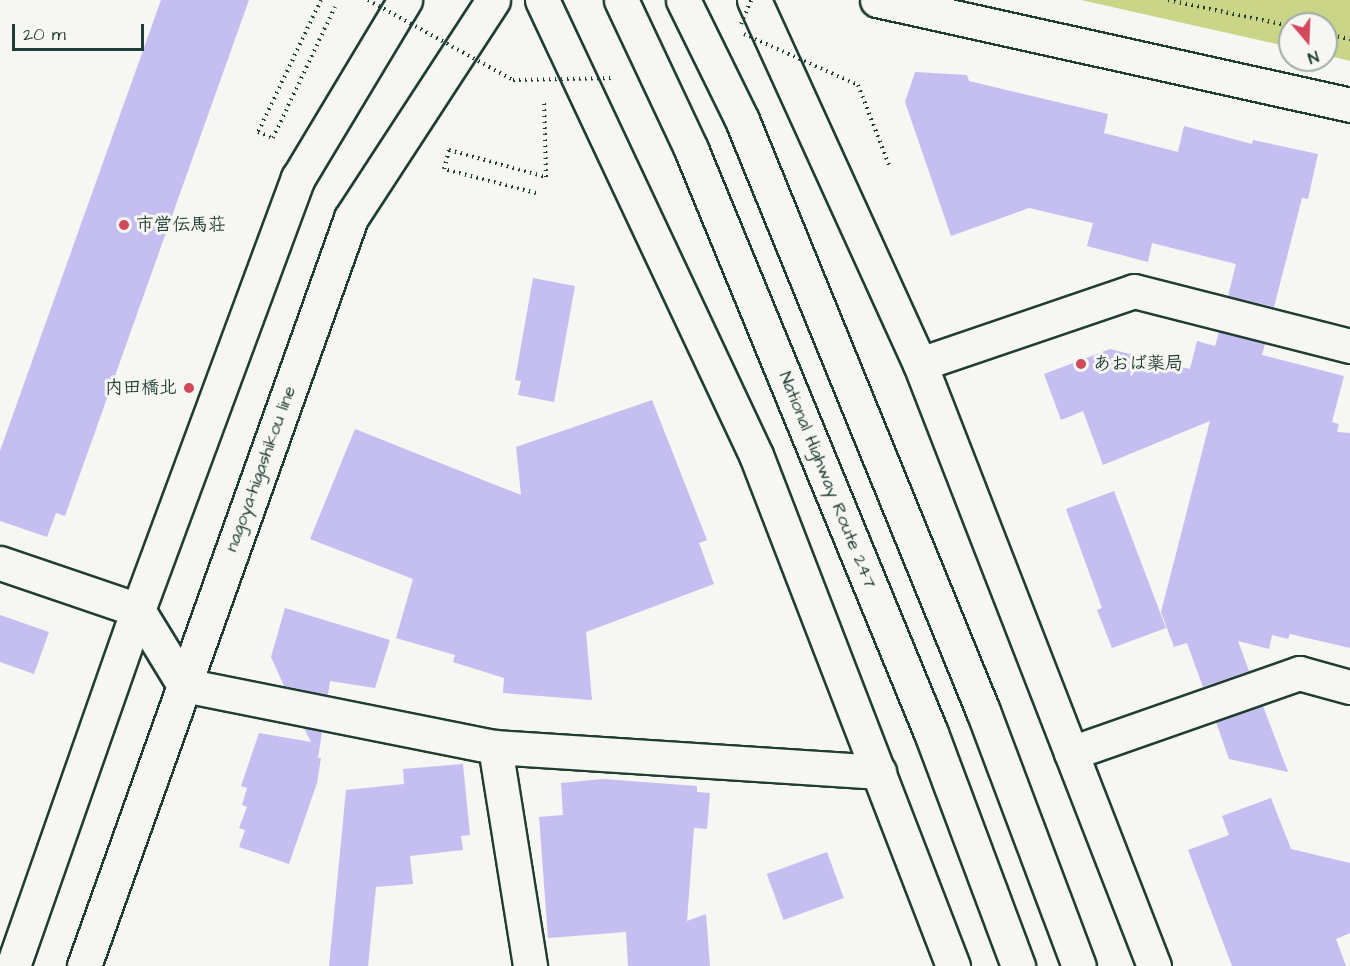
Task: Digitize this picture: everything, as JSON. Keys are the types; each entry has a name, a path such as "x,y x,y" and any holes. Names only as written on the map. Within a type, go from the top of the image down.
{"main road":[{"path":"13,966 138,610 298,178 405,0"},
{"name":"nagoya-higashikou line","path":"84,966 351,218 494,0"},
{"path":"542,0 756,455 953,966"},
{"name":"National Highway Route 247","path":"621,0 691,148 931,734 1018,966"},
{"path":"683,0 755,152 979,700 1079,966"},
{"path":"752,0 920,364 1155,966"},
{"path":"877,0 1350,105"},
{"path":"920,364 1134,291 1350,346"},
{"path":"0,563 138,610 183,685 495,747 879,772"},
{"path":"1071,753 1299,673 1350,687"},
{"path":"495,747 530,966"}],"path":[{"path":"321,0 258,132 273,138 335,7"},
{"path":"368,0 513,80 618,78"},
{"path":"752,0 738,31 858,85 889,165"},
{"path":"1168,0 1278,24"},
{"path":"536,194 444,169 449,150 546,177 543,80"}],"green space":[{"path":"1081,0 1350,0 1350,61 1338,58 1338,12 1278,12 1278,44"}],"building":[{"name":"市営伝馬荘","path":"161,0 249,0 65,516 56,513 47,537 0,521 0,451"},
{"path":"915,72 967,75 969,81 1108,114 1104,133 1178,152 1184,126 1252,144 1253,140 1318,154 1308,199 1302,198 1274,307 1228,296 1236,264 1152,243 1148,262 1087,246 1093,223 1029,208 951,236 905,102"},
{"path":"533,278 575,286 554,402 518,395 521,381 515,380"},
{"path":"1219,332 1265,344 1262,355 1344,376 1332,422 1339,424 1337,432 1350,433 1350,648 1290,634 1288,639 1272,635 1269,649 1238,641 1249,671 1203,687 1187,643 1174,647 1161,612 1210,421 1103,465 1083,411 1061,420 1044,374 1110,349 1190,369 1197,341 1215,346"},
{"path":"652,400 707,540 699,543 714,584 586,632 592,700 503,693 504,678 453,662 455,655 396,638 413,579 310,539 355,429 521,495 516,447"},
{"path":"1114,491 1166,628 1112,648 1097,610 1102,608 1066,509"},
{"path":"285,608 390,640 375,688 330,681 328,695 284,686 271,657"},
{"path":"0,615 49,632 34,674 0,662"},
{"path":"1263,706 1288,772 1229,759 1216,722"},
{"path":"304,728 322,732 318,758 321,758 317,783 289,864 239,847 245,830 239,828 247,807 242,805 247,788 241,786 259,733 311,742"},
{"path":"463,764 470,835 461,836 463,850 410,856 413,884 376,887 368,966 329,966 346,790 404,784 403,769"},
{"path":"603,779 697,786 697,792 710,793 707,829 694,828 687,921 706,914 710,966 628,966 626,932 548,938 539,817 563,815 561,783"},
{"path":"1271,798 1291,849 1350,863 1350,933 1336,939 1346,966 1232,966 1188,850 1229,835 1222,816"},
{"path":"827,852 844,898 784,920 767,874"}],"place":[{"name":"市営伝馬荘","path":"124,225"},
{"name":"あおば薬局","path":"1081,364"},
{"name":"内田橋北","path":"189,388"}]}
